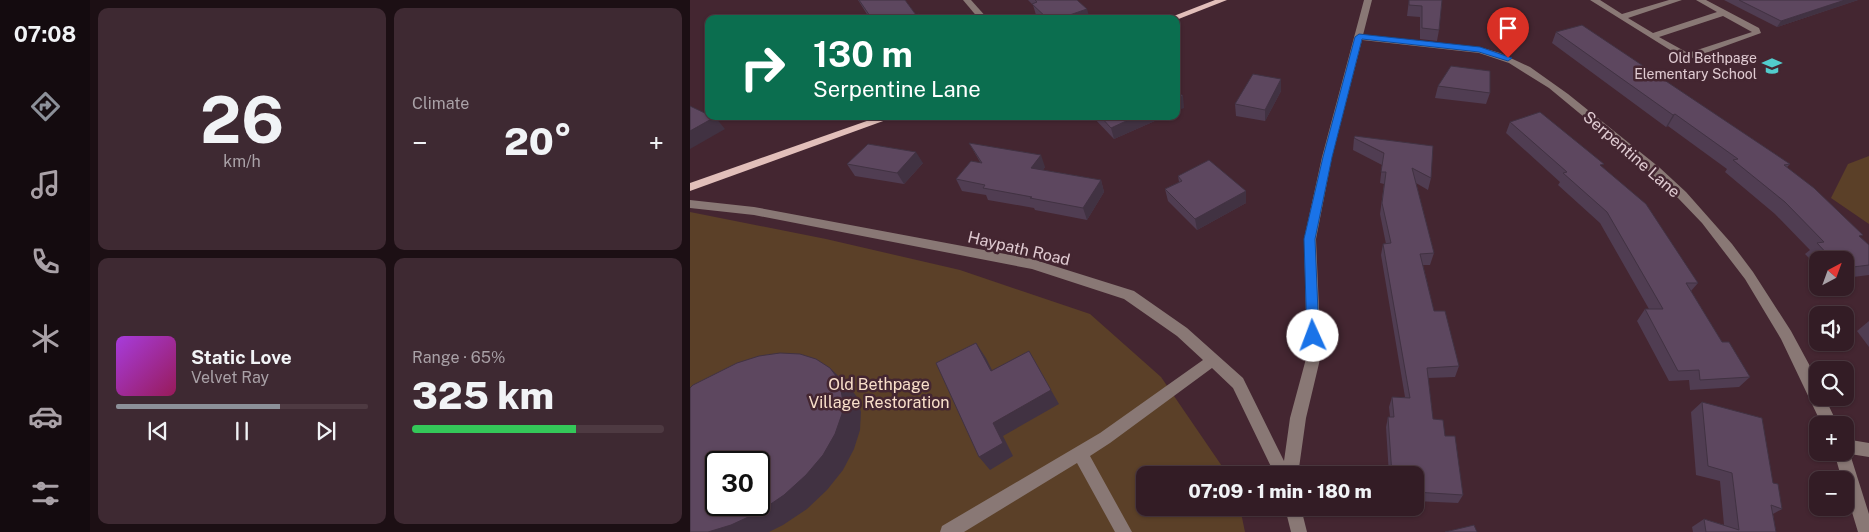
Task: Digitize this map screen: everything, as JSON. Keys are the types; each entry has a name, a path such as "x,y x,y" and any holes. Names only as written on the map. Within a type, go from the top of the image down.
{"main road":[{"path":"1180,15 1223,0"},
{"path":"690,187 881,120"}],"street":[{"path":"967,0 980,15"},
{"path":"1291,466 1298,418 1314,355 1310,239 1327,157 1368,0"},
{"path":"1594,0 1683,55 1689,56 1757,33 1756,30 1700,0"},
{"path":"1622,17 1678,0"},
{"path":"1652,36 1724,13"},
{"name":"Serpentine Lane","path":"1359,37 1480,50 1498,54 1532,70 1657,172 1708,223 1732,251 1772,308 1809,380"},
{"name":"Haypath Road","path":"690,204 754,211 1032,264 1129,295 1182,332 1238,383 1279,466"},
{"path":"948,532 1105,438 1213,360"},
{"path":"1854,448 1869,450"},
{"path":"1080,453 1124,532"},
{"path":"1845,461 1866,532"},
{"path":"1296,516 1299,532"}],"green space":[{"path":"1869,156 1869,224 1831,198 1848,164"},
{"name":"Old Bethpage Village Restoration","path":"690,212 826,239 960,270 1090,314 1161,377 1222,466 1136,466 1136,516 1242,516 1245,532 690,532"}],"building":[{"path":"859,0 905,0 916,15 869,15"},
{"path":"1035,0 1077,0 1087,9 1070,15 1044,15 1032,4 1037,2"},
{"path":"1409,0 1442,0 1439,30 1422,28 1422,6 1409,5"},
{"path":"1739,0 1845,0 1781,21"},
{"path":"1582,25 1790,164 1784,165 1814,188 1863,235 1859,236 1869,245 1869,265 1854,267 1854,251 1825,251 1817,243 1824,242 1785,202 1733,160 1738,159 1556,32"},
{"path":"1451,66 1490,71 1490,93 1438,86"},
{"path":"1253,74 1281,79 1265,110 1235,104"},
{"path":"690,106 705,113 705,120 710,120 690,131"},
{"path":"1540,112 1604,164 1600,165 1646,204 1698,283 1686,283 1722,342 1729,342 1750,377 1700,380 1699,370 1678,371 1645,309 1663,309 1607,212 1563,173 1567,172 1510,122"},
{"path":"1104,120 1128,120 1111,128"},
{"path":"1355,136 1433,146 1431,178 1412,168 1434,253 1420,254 1434,311 1445,311 1459,366 1427,368 1433,419 1443,420 1445,436 1455,436 1463,495 1424,493 1424,466 1391,466 1388,417 1394,417 1392,397 1410,398 1383,244 1391,243 1382,203 1386,172 1381,172 1384,153 1354,138"},
{"path":"969,143 1041,155 1031,168 1101,180 1083,208 983,188 985,185 956,179 971,161 982,163"},
{"path":"868,144 916,152 897,173 847,164"},
{"path":"1209,160 1246,191 1195,219 1165,189 1182,181 1178,176"},
{"path":"976,343 991,371 1029,351 1051,390 993,423 1003,443 979,457 936,363"},
{"path":"780,353 800,354 816,359 830,368 839,380 842,396 842,414 835,434 823,455 806,475 784,495 770,505 770,451 705,451 705,516 750,516 731,525 708,532 690,532 690,388 737,363 759,356"},
{"path":"1702,402 1762,418 1773,483 1778,484 1782,509 1771,505 1776,532 1706,532 1704,519 1739,530 1732,473 1708,466"},
{"path":"1474,525 1477,532 1445,532"}],"place":[{"name":"Old Bethpage Elementary School","path":"1772,66"}],"route":[{"path":"1313,336 1310,239 1327,157 1359,37 1480,50 1508,58"}]}
